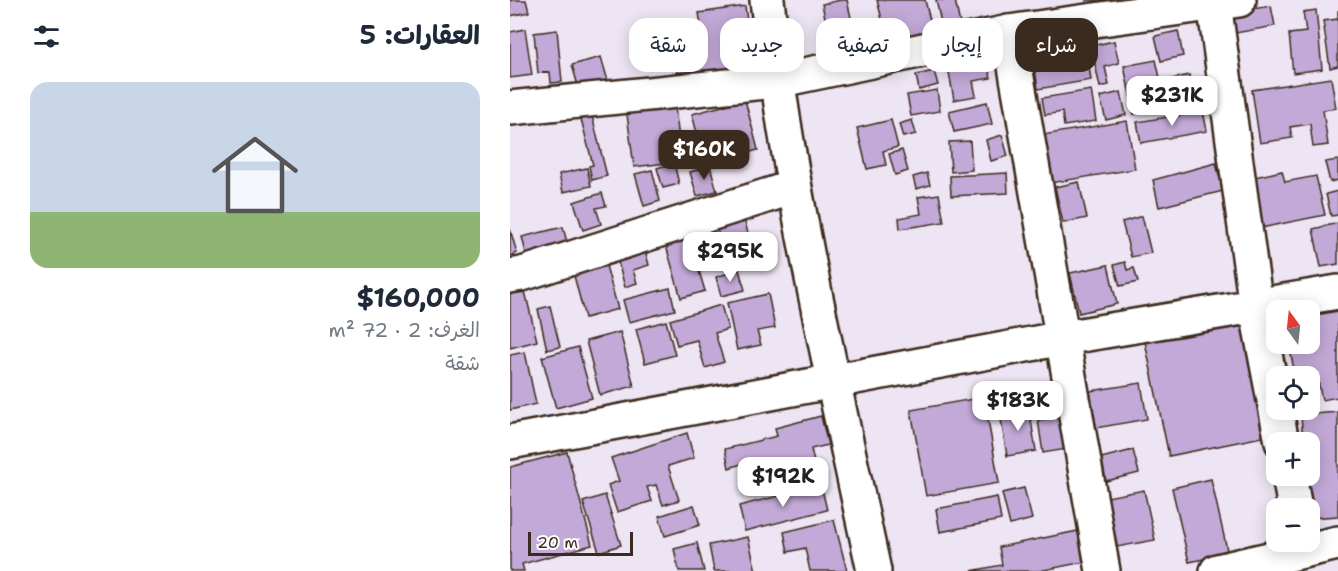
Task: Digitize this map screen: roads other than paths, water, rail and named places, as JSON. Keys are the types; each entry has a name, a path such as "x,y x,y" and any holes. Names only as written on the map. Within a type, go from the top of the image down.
{"street":[{"path":"767,0 776,81 794,187 874,571"},
{"path":"510,108 776,81 1009,32 1227,2 1256,307 1280,432"},
{"path":"1009,32 1104,571"},
{"path":"510,276 794,187"},
{"path":"510,442 1063,338 1338,292"},
{"path":"1217,571 1304,555 1338,543"}]}
